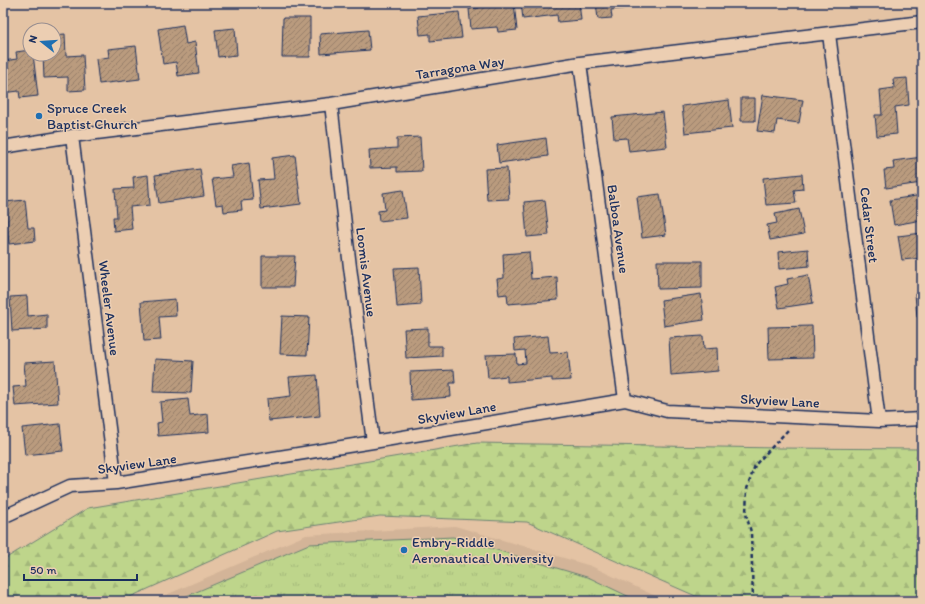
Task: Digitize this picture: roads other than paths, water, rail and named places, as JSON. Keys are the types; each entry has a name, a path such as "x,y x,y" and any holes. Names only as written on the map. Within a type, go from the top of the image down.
{"street":[{"name":"Tarragona Way","path":"3,147 72,136 331,104 580,63 922,22"},
{"name":"Cedar Street","path":"829,34 879,420"},
{"name":"Balboa Avenue","path":"580,63 625,400"},
{"name":"Loomis Avenue","path":"331,104 350,267 373,442"},
{"name":"Wheeler Avenue","path":"72,136 116,483"},
{"name":"Skyview Lane","path":"3,517 70,486 116,483 625,400 667,411 879,420 922,419"}],"place":[{"name":"Spruce Creek Baptist Church","path":"39,116"},
{"name":"Embry-Riddle Aeronautical University","path":"404,550"}]}
